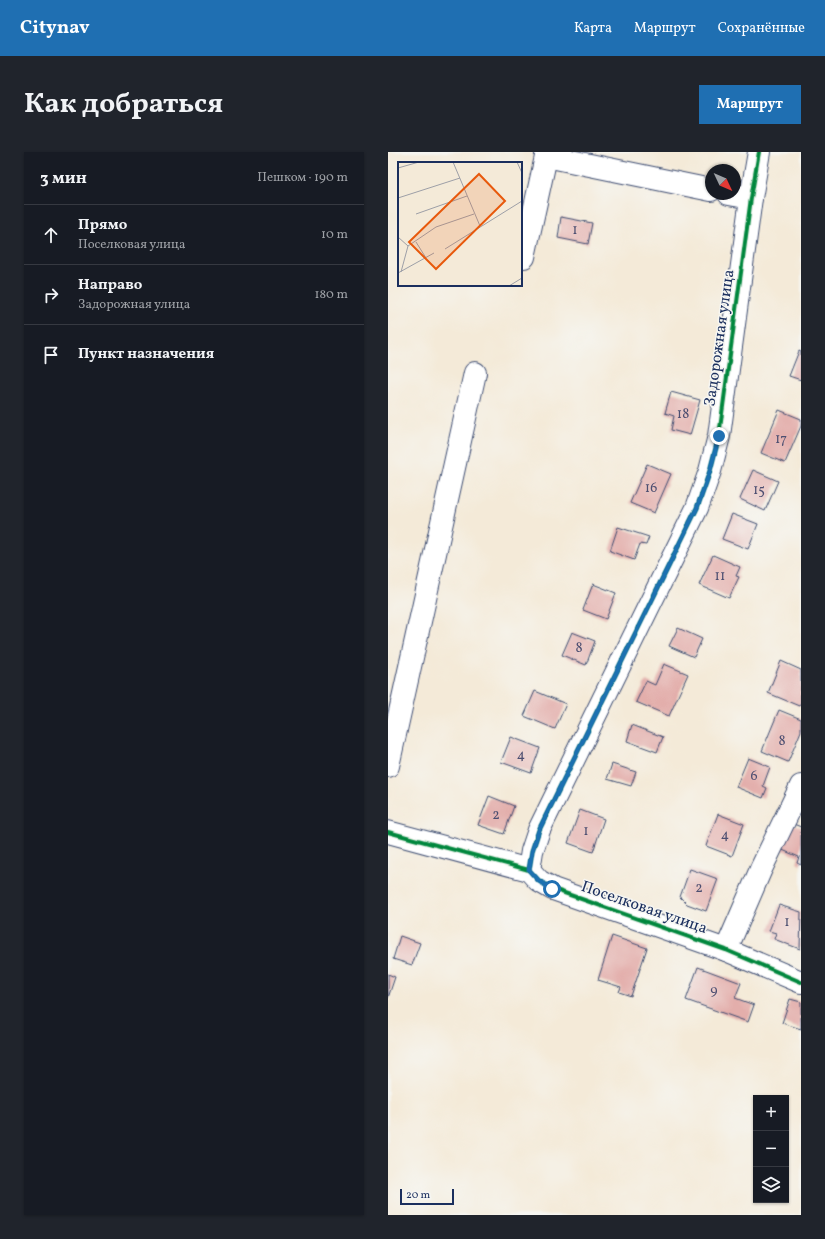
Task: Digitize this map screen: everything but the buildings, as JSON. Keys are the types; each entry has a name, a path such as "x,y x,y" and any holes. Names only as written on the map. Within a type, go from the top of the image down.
{"street":[{"name":"Задорожная улица","path":"529,870 532,851 539,830 697,508 710,471 719,436 751,198 759,152"},
{"path":"524,257 547,154 705,189"},
{"path":"741,196 751,198"},
{"path":"388,766 475,372"},
{"path":"726,950 761,869 801,786"},
{"name":"Поселковая улица","path":"388,832 529,870 539,881 552,889 726,950 801,982"}],"cycle path":[{"path":"529,870 532,851 539,830 697,508 710,471 719,436 751,198 759,152"},
{"path":"388,832 529,870 539,881 553,889 726,950 801,982"}],"route":[{"path":"552,889 539,881 529,870 532,851 539,830 697,508 710,471 719,436"}]}
